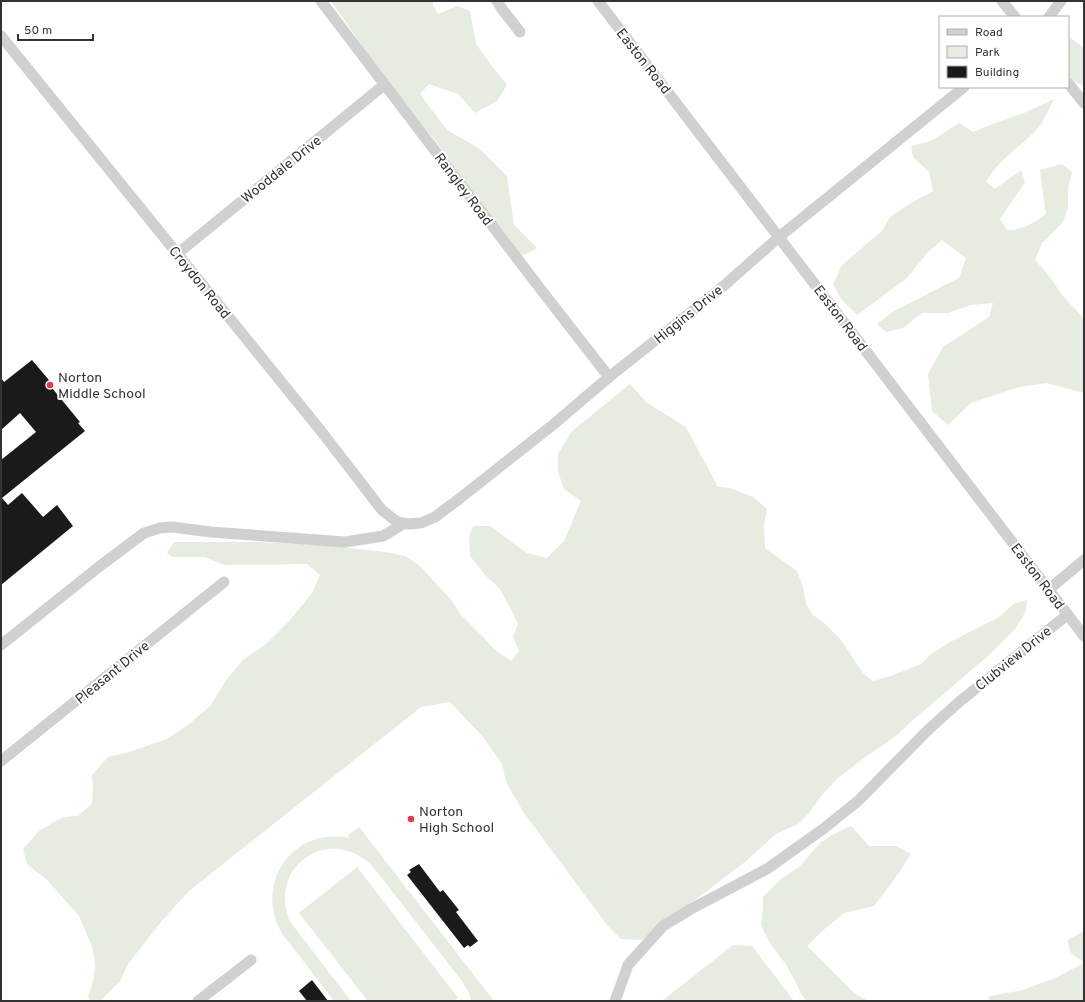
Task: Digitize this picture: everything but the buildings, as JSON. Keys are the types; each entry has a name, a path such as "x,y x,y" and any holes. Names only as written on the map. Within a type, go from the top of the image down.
{"street":[{"name":"Rangley Road","path":"321,1 609,377"},
{"path":"497,1 520,32"},
{"name":"Easton Road","path":"598,1 1084,636"},
{"path":"1002,1 1014,16"},
{"path":"1050,16 1061,1"},
{"name":"Croydon Road","path":"1,36 321,431 382,510 403,524"},
{"path":"1069,84 1084,103"},
{"name":"Wooddale Drive","path":"177,254 384,85"},
{"name":"Higgins Drive","path":"403,524 421,523 435,517 459,499 719,290 779,237 963,88"},
{"path":"1,645 94,570 144,533 160,528 172,526 211,532 345,542 383,536 403,524"},
{"path":"1048,590 1084,560"},
{"name":"Pleasant Drive","path":"1,761 224,582"},
{"name":"Clubview Drive","path":"615,1001 628,965 663,926 690,909 767,869 823,829 858,801 928,730 959,702 1067,615"},
{"path":"198,1001 251,960"}],"green space":[{"path":"331,1 433,1 433,5 438,14 457,6 470,11 476,44 507,85 497,101 475,113 458,94 429,84 420,94 447,130 480,149 507,176 514,225 537,248 520,257 435,140 381,73"},
{"path":"1069,37 1084,48 1084,87 1069,78"},
{"path":"1054,99 1041,124 998,165 986,182 995,189 1021,170 1025,182 1000,219 1007,230 1012,230 1028,225 1046,214 1040,170 1062,164 1072,172 1068,190 1068,208 1063,222 1042,243 1035,260 1049,276 1063,296 1084,319 1084,393 1046,383 1019,387 971,403 948,425 932,411 928,374 943,347 989,317 993,303 971,305 948,313 922,313 903,328 886,332 877,324 894,311 959,278 966,258 942,240 928,252 907,278 857,315 841,299 833,284 842,265 882,231 890,217 933,191 929,172 913,157 911,146 931,141 959,123 973,132 1024,113"},
{"path":"630,384 647,403 686,427 718,487 730,488 753,497 767,509 764,524 765,548 797,571 803,587 806,604 813,615 824,623 841,640 863,673 873,681 888,677 921,664 931,654 952,641 999,617 1015,603 1027,600 1026,611 1015,629 988,656 896,736 839,777 798,824 776,834 745,862 642,940 621,939 607,925 524,813 506,782 502,764 483,737 450,702 421,707 189,891 160,923 128,964 120,981 100,1001 91,1001 88,997 93,982 95,966 93,949 79,916 47,880 27,864 23,849 40,830 63,817 78,816 92,803 92,775 108,757 129,752 167,739 188,725 211,705 227,679 243,660 266,644 290,620 312,593 320,575 307,564 224,565 205,557 173,557 167,553 174,542 255,542 324,545 385,552 405,556 419,565 452,601 461,615 495,650 511,661 519,651 513,637 518,624 500,589 487,577 470,556 469,537 473,526 490,526 527,553 547,558 564,541 581,501 564,489 558,472 558,454 572,431"},
{"path":"851,826 869,846 896,846 911,854 899,873 874,906 844,913 807,946 854,993 868,1001 807,1001 802,995 787,966 770,943 761,925 763,897 781,879 799,867 821,842"},
{"path":"359,827 494,1001 471,1001 470,995 462,981 374,868 357,855 340,849 322,850 307,857 295,868 287,884 285,902 291,923 351,1001 334,1001 325,990 279,928 275,919 272,899 275,879 284,862 291,854 304,844 326,837 350,838 348,835"},
{"path":"357,867 458,998 454,1001 368,1001 299,913"},
{"path":"1084,931 1084,963 1070,952 1068,940"},
{"path":"733,945 752,946 794,1001 662,1001"},
{"path":"1084,963 1084,1001 988,1001 990,996 1023,990 1055,978"}],"place":[{"name":"Norton Middle School","path":"50,385"},
{"name":"Norton High School","path":"411,819"}]}
